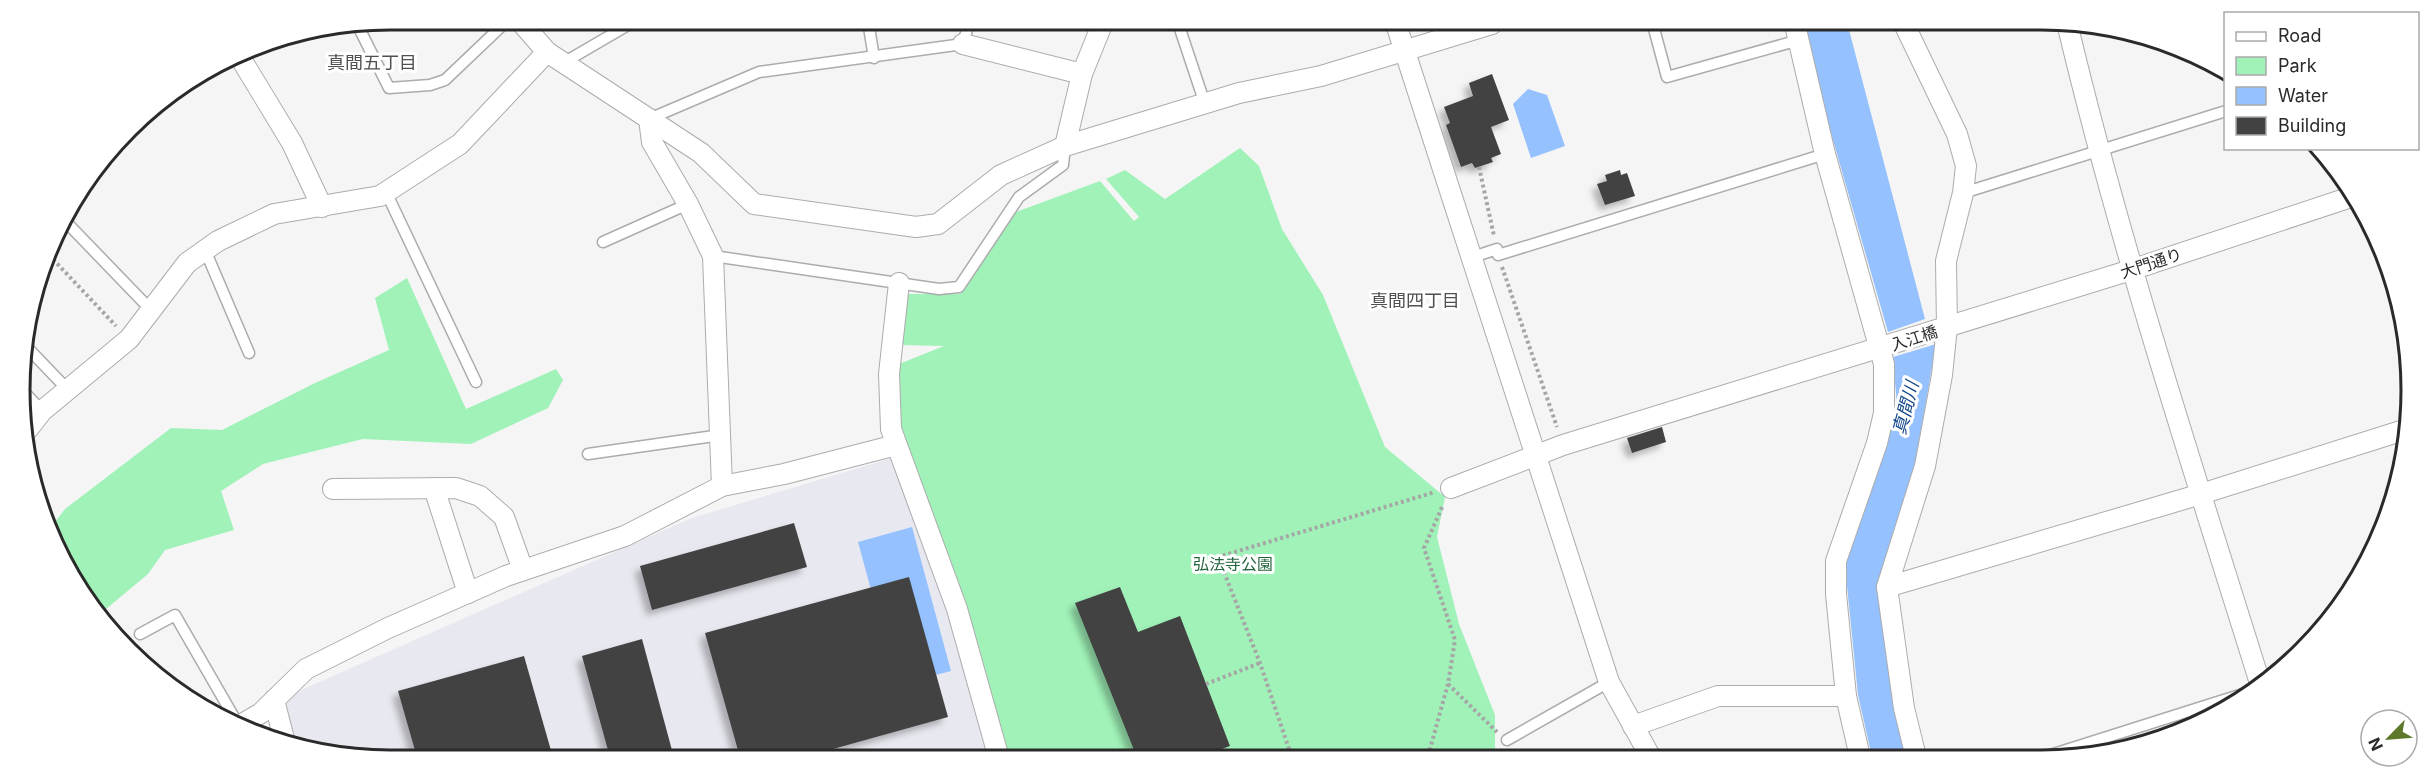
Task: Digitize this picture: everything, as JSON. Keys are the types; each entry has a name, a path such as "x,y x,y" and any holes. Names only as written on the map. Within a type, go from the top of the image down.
{"street":[{"path":"529,30 555,57 701,153 754,204 916,227 938,224 1001,175 1065,146 1239,93 1321,76 1472,30"},
{"path":"1065,146 1082,74 1100,30"},
{"path":"1398,30 1609,682 1647,750"},
{"path":"1907,30 1957,134 1966,166 1963,193 1946,261 1947,327 1942,375 1925,466 1887,587 1904,708 1914,750"},
{"path":"2069,31 2131,270 2258,677"},
{"path":"1797,33 1826,154 1884,364 1884,413 1877,443 1836,561 1836,594 1845,696 1858,750"},
{"path":"963,44 1082,74"},
{"path":"32,424 42,411 129,339 187,263 205,250 218,241 274,214 380,196 460,144 555,57"},
{"path":"243,61 292,143 322,207"},
{"path":"649,119 652,142 688,204 713,256 722,486"},
{"name":"大門通り","path":"1947,327 2131,270 2346,199"},
{"path":"899,283 889,374 891,429 957,609 997,750"},
{"name":"入江橋","path":"1450,488 1563,445 1947,327"},
{"path":"1887,587 2201,494 2398,432"},
{"path":"248,721 261,713 306,669 388,628 468,593 523,570 625,536 722,486 784,474 896,445"},
{"path":"434,488 468,593"},
{"path":"333,489 456,488 480,496 504,517 523,570"},
{"path":"1633,726 1718,696 1845,696"},
{"path":"274,700 282,734"}],"lane":[{"path":"361,31 389,88 430,85 445,80 498,30"},
{"path":"555,57 615,30"},
{"path":"870,30 874,57"},
{"path":"649,119 759,72 963,44 967,30"},
{"path":"1180,30 1205,104"},
{"path":"1654,30 1667,77 1797,33"},
{"path":"1963,193 2224,112"},
{"path":"713,256 939,289 959,287 1019,197 1063,165 1065,146"},
{"path":"1470,258 1497,252 1826,154"},
{"path":"386,192 476,382"},
{"path":"603,242 688,204"},
{"path":"70,226 152,310"},
{"path":"205,250 249,353"},
{"path":"32,353 68,390"},
{"path":"30,399 42,411"},
{"path":"588,454 721,435"},
{"path":"140,634 175,615 232,713"},
{"path":"1507,740 1609,682"},
{"path":"2071,748 2224,700"}],"path":[{"path":"1479,167 1497,252 1563,445"},
{"path":"54,260 129,339"},
{"path":"1289,750 1260,663 1218,557 1450,488"},
{"path":"1430,750 1448,684 1455,640 1424,548 1450,488"},
{"path":"1206,684 1260,663"},
{"path":"1448,684 1490,727 1507,740"}],"shaded area":[{"path":"892,458 956,623 985,750 390,750 343,747 293,737 283,698 692,518"}],"green space":[{"name":"弘法寺公園","path":"1240,148 1259,166 1282,229 1323,295 1385,447 1445,497 1437,537 1459,624 1495,715 1495,750 1007,750 978,643 906,450 889,368 944,346 902,345 906,294 960,294 1016,212 1100,181 1134,221 1139,217 1106,179 1125,170 1165,199"},
{"path":"407,278 466,409 556,369 563,380 548,408 471,444 363,439 263,464 221,491 234,530 165,550 148,574 105,610 78,570 57,528 55,522 65,509 171,428 222,430 315,383 389,350 375,298"}],"water":[{"path":"1801,30 1849,30 1925,319 1888,332"},
{"path":"1528,89 1547,95 1565,146 1531,158 1513,104"},
{"name":"真間川","path":"1936,344 1915,465 1877,586 1892,689 1906,750 1870,750 1858,695 1845,566 1897,406 1893,357"},
{"path":"912,527 951,671 897,685 858,542"}],"building":[{"path":"1492,74 1509,120 1491,127 1501,154 1491,158 1493,162 1475,168 1472,163 1461,167 1446,125 1450,123 1444,107 1473,96 1469,83"},
{"path":"1620,170 1621,175 1627,173 1635,196 1605,205 1597,184 1607,181 1605,175"},
{"path":"1662,427 1666,442 1632,453 1627,438"},
{"path":"794,523 807,567 652,610 640,566"},
{"path":"909,577 948,717 829,750 738,750 705,633"},
{"path":"1120,587 1138,632 1180,616 1230,746 1219,750 1134,750 1075,603"},
{"path":"642,639 672,750 608,750 582,656"},
{"path":"524,656 551,750 415,750 398,691"}],"district":[{"name":"真間五丁目","path":"372,63"},
{"name":"真間四丁目","path":"1415,301"}]}
